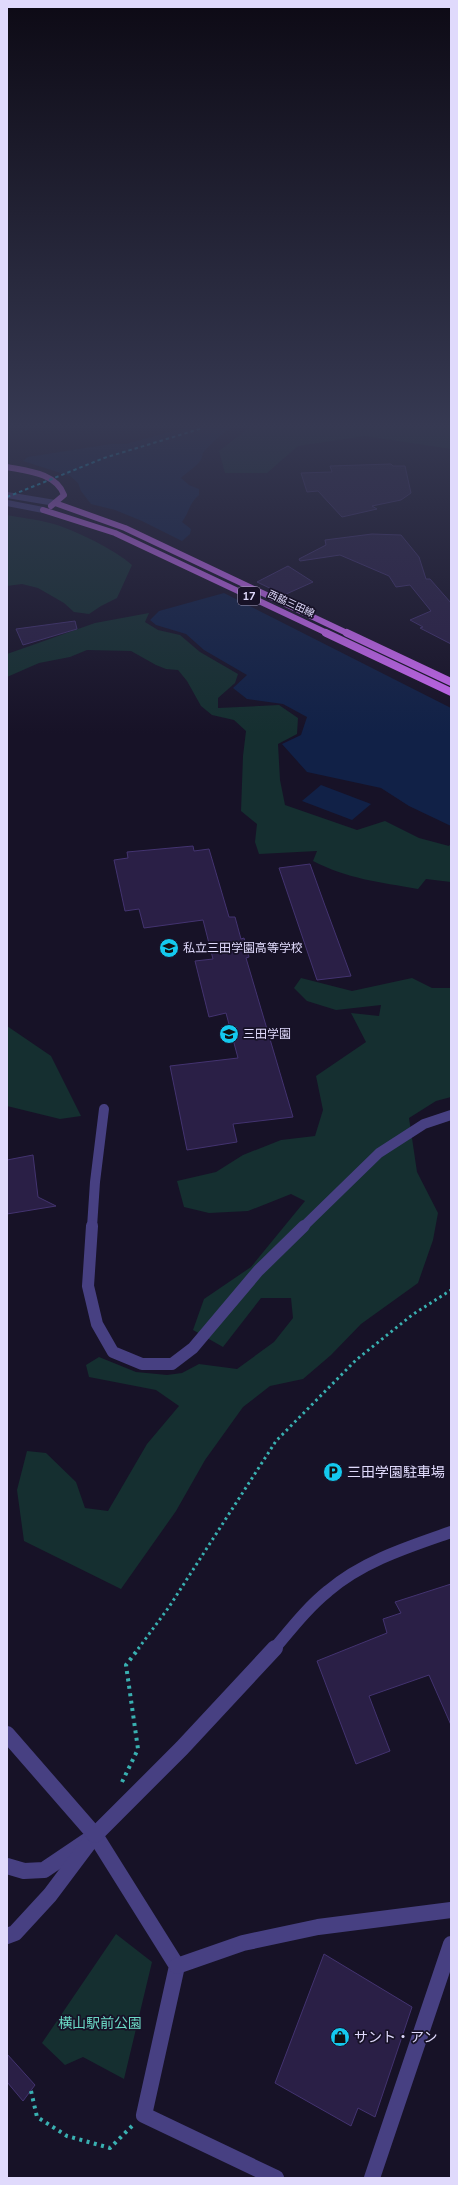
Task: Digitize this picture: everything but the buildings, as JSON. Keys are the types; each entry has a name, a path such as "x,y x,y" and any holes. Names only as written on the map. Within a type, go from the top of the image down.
{"main road":[{"name":"西脇三田線","path":"106,530 115,533 451,692"},
{"name":"西脇三田線","path":"129,530 451,682"}],"street":[{"path":"104,1109 95,1182 88,1286 97,1324 113,1352 142,1364 172,1364 193,1348 258,1271 379,1153 424,1124 451,1115"},
{"path":"7,1936 15,1934 50,1895 95,1835 125,1806 265,1658 305,1610 339,1582 399,1549 451,1532"},
{"path":"7,1734 95,1835 178,1966 144,2115 276,2178"},
{"path":"7,1866 24,1871 44,1870 95,1835"},
{"path":"178,1966 244,1943 318,1927 451,1910"},
{"path":"372,2178 451,1944"}],"path":[{"path":"120,1785 138,1749 126,1665 170,1607 276,1441 356,1360 412,1315 451,1290"},
{"path":"31,2091 37,2117 67,2136 110,2148 144,2115"}],"green space":[{"path":"7,530 70,530 93,540 132,565 117,598 89,614 74,612 64,603 38,588 22,584 7,586"},
{"path":"149,613 145,622 158,630 180,635 200,652 238,674 235,683 218,698 218,708 279,705 298,718 297,734 278,744 280,780 285,805 357,830 385,821 419,838 449,846 451,843 451,882 426,879 418,889 377,882 339,872 313,861 317,851 259,854 255,842 257,824 241,811 243,756 246,731 234,720 212,715 201,706 187,681 178,670 166,669 156,665 131,651 87,650 70,657 39,663 7,677 7,654 95,623"},
{"path":"301,978 352,991 412,978 432,988 451,988 451,1097 436,1101 409,1118 417,1172 438,1213 433,1240 418,1283 361,1324 331,1355 303,1379 270,1386 243,1407 205,1460 176,1511 121,1589 24,1541 17,1490 27,1451 46,1453 76,1482 85,1508 108,1511 147,1444 179,1406 156,1390 89,1377 86,1365 99,1357 136,1372 167,1375 182,1373 199,1364 237,1369 274,1342 293,1318 291,1298 261,1298 223,1347 193,1330 204,1299 251,1267 305,1201 291,1194 248,1211 209,1213 184,1207 177,1181 216,1172 243,1155 281,1140 315,1136 323,1110 316,1076 366,1042 351,1013 379,1016 381,1005 336,1010 307,1001 294,988"},
{"path":"7,1026 51,1056 81,1116 60,1119 7,1106"},
{"name":"横山駅前公園","path":"116,1934 152,1962 124,2079 83,2057 65,2065 42,2043"}],"water":[{"path":"160,530 191,530 190,534 182,541"},
{"path":"224,593 451,708 451,826 409,806 381,788 307,772 282,744 301,735 307,717 283,704 247,699 233,688 247,675 204,650 186,634 156,625 150,620 159,611"},
{"path":"321,785 371,804 352,820 302,801"}],"place":[{"name":"私立三田学園高等学校","path":"169,948"},
{"name":"三田学園","path":"229,1034"},
{"name":"三田学園駐車場","path":"333,1472"},
{"name":"サント・アン","path":"340,2037"}]}
